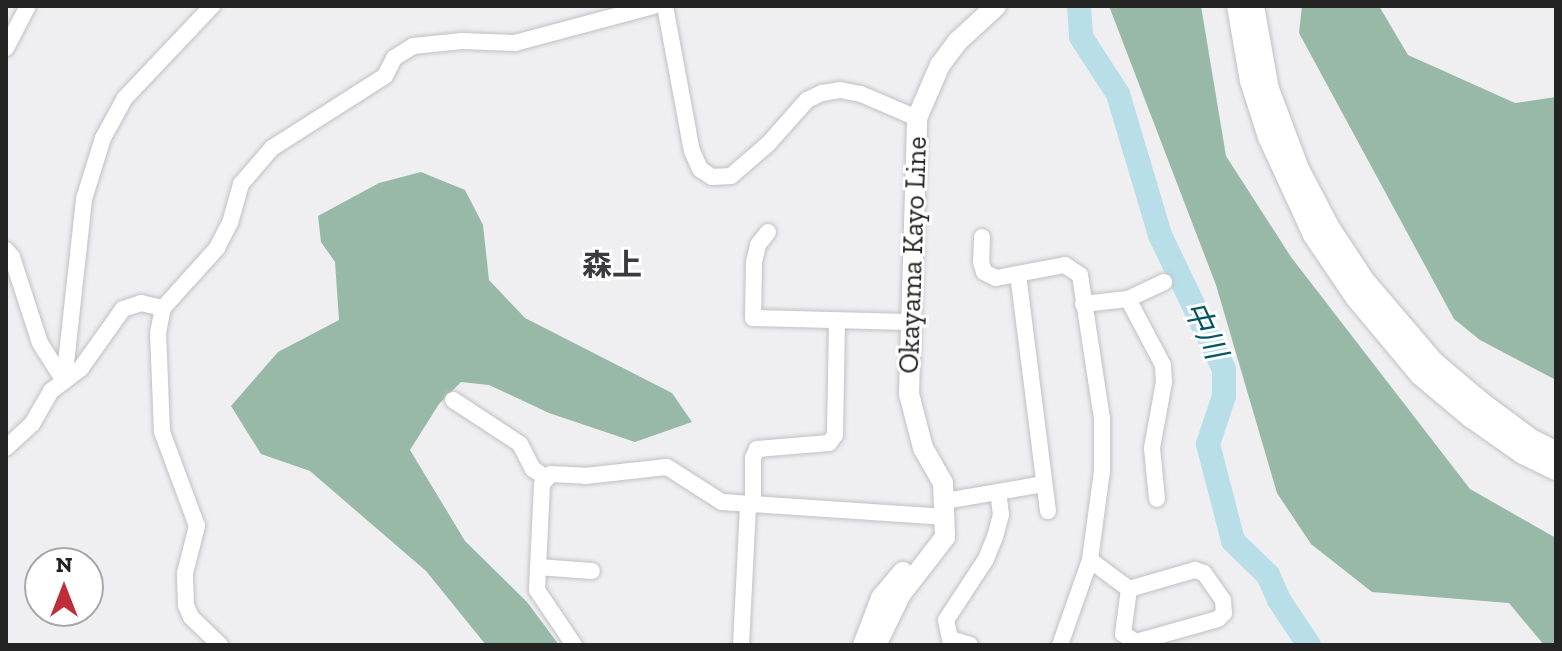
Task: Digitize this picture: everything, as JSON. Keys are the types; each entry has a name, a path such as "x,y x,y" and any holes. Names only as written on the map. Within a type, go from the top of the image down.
{"main road":[{"name":"Okayama Kayo Line","path":"945,514 943,483 923,448 911,412 910,322 917,118 940,65 958,41 996,6"},
{"path":"1237,6 1250,81 1268,137 1313,235 1355,297 1420,375 1491,432 1556,470"},
{"path":"1254,6 1269,89 1299,169 1330,228 1365,281 1433,361 1531,439 1556,452"},
{"path":"863,645 881,598 936,539 945,514"},
{"path":"876,645 901,594 945,537 945,514"}],"street":[{"path":"6,48 28,6"},
{"path":"64,381 81,213 103,138 125,98 212,6"},
{"path":"220,645 191,617 186,605 185,573 197,526 162,432 158,333 163,308 210,260 230,223 241,184 272,148 385,76 394,58 413,46 515,43 653,6"},
{"path":"665,6 692,151 700,169 712,177 731,176 768,144 807,100 822,93 840,90 861,94 917,118"},
{"path":"768,232 758,245 754,262 753,318 910,322"},
{"path":"982,237 981,262 984,272 996,278 1065,265 1080,275 1102,418 1102,471 1090,560 1060,645"},
{"path":"6,250 12,257 40,343 64,381"},
{"path":"1018,274 1048,511"},
{"path":"1083,304 1128,299 1164,282"},
{"path":"1128,299 1163,365 1164,382 1152,448 1157,499"},
{"path":"6,448 32,424 51,391 81,368 123,309 141,303 163,308"},
{"path":"741,645 753,458 757,449 829,443 835,435 837,321"},
{"path":"453,400 520,444 533,469 545,477 667,467 722,502 945,514 998,492 1043,484"},
{"path":"545,477 537,590 574,645"},
{"path":"970,645 950,639 946,620 986,559 995,537 1001,515 998,492"},
{"path":"1090,560 1129,589"},
{"path":"538,567 592,571"},
{"path":"1195,570 1211,580 1223,600 1224,613 1218,619 1136,642 1123,634 1129,589 1195,570"}],"green space":[{"path":"1109,6 1201,6 1226,156 1291,257 1470,489 1556,538 1556,645 1544,645 1509,603 1372,592 1311,544 1277,493 1216,285"},
{"path":"1302,6 1379,6 1408,55 1515,103 1556,97 1556,380 1480,340 1454,319 1299,33"},
{"path":"421,172 465,190 483,225 489,280 525,318 672,393 692,422 635,442 549,413 489,385 461,382 439,404 410,450 465,541 527,602 559,645 486,645 426,571 310,471 261,454 231,406 278,352 339,320 335,262 321,242 318,216 379,183"}],"waterway":[{"name":"中川","path":"1079,6 1081,37 1118,94 1160,235 1224,369 1224,396 1208,444 1233,541 1268,575 1279,600 1309,645"}],"district":[{"name":"森上","path":"612,265"}]}
